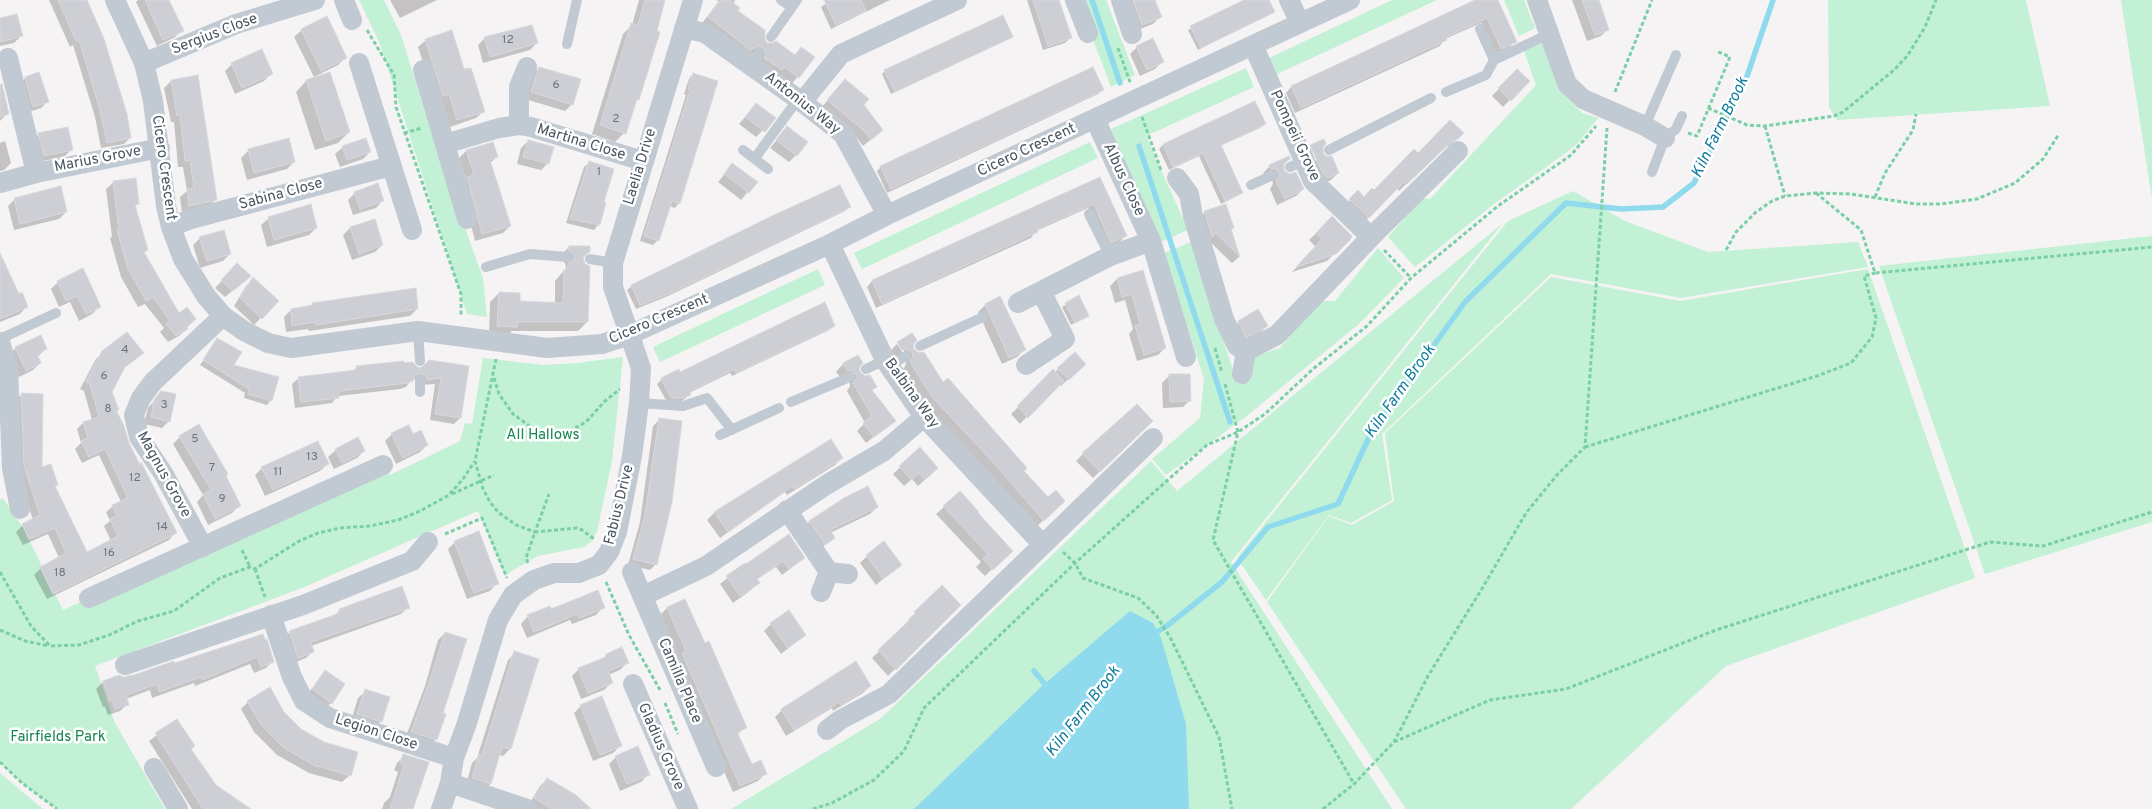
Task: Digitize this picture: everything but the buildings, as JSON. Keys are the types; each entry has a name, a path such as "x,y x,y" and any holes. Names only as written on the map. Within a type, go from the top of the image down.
{"street":[{"name":"Cicero Crescent","path":"115,0 144,63 160,148 166,206 171,227 183,259 206,296 223,316 244,331 268,343 291,348 418,331 547,348 602,344 629,335 830,244 887,215 1350,0"},
{"name":"Sergius Close","path":"144,63 202,31 236,24 315,0"},
{"path":"344,0 352,20"},
{"name":"Laelia Drive","path":"629,335 613,287 613,263 642,161 692,0"},
{"path":"800,101 841,54 957,0"},
{"path":"1075,0 1088,33"},
{"path":"1121,0 1125,40"},
{"path":"1289,0 1300,23"},
{"path":"1537,0 1567,84 1582,99 1645,126 1670,134"},
{"name":"Antonius Way","path":"684,28 704,33 755,59 800,101 843,134 887,215"},
{"name":"Pompeii Grove","path":"1253,45 1302,162 1313,182 1371,237"},
{"name":"Marius Grove","path":"8,58 36,173"},
{"path":"359,63 412,230"},
{"name":"Martina Close","path":"518,126 519,87 527,67"},
{"path":"423,70 437,123 467,219"},
{"name":"Albus Close","path":"1095,119 1151,241 1186,357"},
{"name":"Martina Close","path":"445,144 499,128 530,127 642,161"},
{"name":"Marius Grove","path":"0,183 36,173 160,148"},
{"path":"1246,351 1277,335 1371,237 1458,151"},
{"name":"Sabina Close","path":"171,227 191,219 391,166"},
{"path":"1170,176 1189,194 1193,216 1224,319 1237,346 1246,351"},
{"path":"1018,303 1110,256 1151,241"},
{"name":"Balbina Way","path":"830,244 924,417 1043,545"},
{"path":"1026,365 1065,339 1041,291"},
{"name":"Magnus Grove","path":"203,547 163,473 139,437 134,415 141,398 153,382 223,316"},
{"name":"Fabius Drive","path":"442,809 450,783 454,758 466,726 498,620 513,594 534,580 554,573 579,573 598,565 609,552 619,522 632,456 640,394 641,368 629,335"},
{"path":"0,340 8,368 12,468 20,509"},
{"path":"1242,374 1246,351"},
{"path":"643,596 706,566 826,484 884,452 924,417"},
{"path":"827,730 840,720 888,694 989,594 1043,545 1153,438"},
{"path":"89,598 383,465"},
{"path":"787,510 838,573 821,592"},
{"path":"124,665 303,605 412,560 428,542"},
{"name":"Camilla Place","path":"632,572 716,766"},
{"name":"Legion Close","path":"271,615 292,677 304,701 330,718 454,758"},
{"name":"Gladius Grove","path":"633,684 688,809"},
{"path":"154,768 178,809"},
{"path":"450,783 527,809"}],"lane":[{"path":"568,44 577,0"},
{"path":"771,37 794,4 781,0"},
{"path":"1480,29 1494,60"},
{"path":"1446,92 1486,75 1494,60 1549,34"},
{"path":"1645,126 1676,55"},
{"path":"1328,150 1431,98"},
{"path":"755,158 800,101"},
{"path":"1652,172 1670,134 1682,116"},
{"path":"743,150 768,169"},
{"path":"1251,185 1273,175"},
{"path":"1089,214 1110,256"},
{"path":"486,267 530,254 568,257"},
{"path":"590,259 613,263"},
{"path":"0,340 56,313"},
{"path":"920,346 983,317"},
{"path":"418,331 420,361"},
{"path":"866,369 893,360"},
{"path":"791,402 850,377"},
{"path":"420,380 420,392"},
{"path":"640,394 683,406 707,398 732,430"},
{"path":"720,435 778,408"}],"path":[{"path":"813,809 832,803 874,780 904,751 924,708 1075,564 1207,445 1238,432 1265,414 1313,370 1367,326 1411,278 1498,206 1571,155 1582,144 1608,110 1652,0"},
{"path":"1708,108 1746,124 1765,126 1834,116 1843,112 1894,70 1908,55 1925,27 1936,0"},
{"path":"352,20 364,24 394,75 396,107 461,294 461,336"},
{"path":"1125,40 1136,100 1170,176"},
{"path":"1670,134 1697,136 1730,57 1716,51"},
{"path":"1584,446 1608,110"},
{"path":"1875,197 1885,173 1912,130 1916,114"},
{"path":"1765,126 1786,196"},
{"path":"1726,250 1736,232 1756,212 1772,201 1786,196 1816,193 1875,197 1916,204 1941,204 1977,199 2015,183 2043,159 2059,134"},
{"path":"1816,193 1861,230 1875,273"},
{"path":"1371,237 1411,278"},
{"path":"1322,809 1354,784 1394,742 1428,676 1483,587 1526,512 1584,446 1818,376 1851,363 1872,336 1876,318 1864,276 1875,273 2152,247"},
{"path":"449,495 463,480 475,461 498,343"},
{"path":"1214,345 1222,374"},
{"path":"493,375 499,394 513,414 531,427 553,435 566,433 586,422 614,392 623,388 640,394"},
{"path":"1224,384 1238,432 1213,540 1354,784"},
{"path":"475,461 490,502 498,512 516,525 535,532 577,528 609,552"},
{"path":"255,570 299,541 318,533 398,520 494,474"},
{"path":"534,580 526,558 549,494"},
{"path":"1394,742 1490,700 1566,690 1716,630 1990,542 2043,546 2152,512"},
{"path":"428,542 482,518 513,594"},
{"path":"0,630 25,641 50,646 79,645 109,635 138,622 174,611 220,578 250,567 255,570 271,615"},
{"path":"1079,571 1083,578 1138,598 1156,615 1171,639 1219,737 1232,809"},
{"path":"0,572 31,626 50,646"},
{"path":"0,762 22,783 57,809"}],"green space":[{"path":"359,0 384,0 401,35 434,141 483,278 487,317 467,314 380,44"},
{"path":"1078,0 1106,0 1135,75 1111,87"},
{"path":"1392,0 1437,0 1273,76 1267,59"},
{"path":"1504,0 1524,0 1535,28 1519,36"},
{"path":"1828,0 2026,0 2050,106 1837,120 1829,107"},
{"path":"2121,0 2152,0 2152,199"},
{"path":"1542,43 1558,89 1582,113 1598,118 1579,142 1566,153 1494,204 1415,267 1388,237 1422,198 1430,199 1536,85 1524,51"},
{"path":"1246,68 1254,87 1146,136 1188,230 1161,242 1111,129"},
{"path":"1090,142 1098,158 862,269 854,253"},
{"path":"1573,191 1625,221 1708,252 1858,242 1868,267 1681,298 1551,274 1382,434 1392,500 1351,523 1329,515 1266,600 1237,558 1508,221"},
{"path":"1503,223 1231,562 1392,809 731,809 880,719 1151,461 1177,491"},
{"path":"2152,236 2152,522 1985,574 1879,266"},
{"path":"1191,242 1236,379 1248,382 1255,356 1280,348 1320,301 1335,301 1378,248 1404,278 1360,323 1243,419 1166,475 1152,459 1200,418 1204,379 1164,253"},
{"path":"818,269 825,285 660,362 653,347"},
{"path":"1868,269 1975,578 1726,666 1571,809 1406,809 1267,602 1329,516 1352,525 1394,501 1385,433 1551,277 1680,301"},
{"name":"Fairfields Park","path":"623,357 612,461 597,532 591,542 584,547 538,556 505,575 478,511 302,588 95,666 115,723 165,809 57,809 22,783 0,762 0,499 3,498 24,529 63,610 383,465 390,475 460,441 465,423 472,424 483,358 543,365"},
{"path":"0,773 43,809 0,809"}],"water":[{"path":"1130,611 1153,623 1161,638 1186,724 1189,809 914,809 1042,686"}],"waterway":[{"path":"1092,0 1120,83"},
{"name":"Kiln Farm Brook","path":"1152,635 1168,625 1222,582 1268,527 1338,504 1372,431 1465,302 1566,203 1621,209 1663,207 1694,183 1745,82 1773,0"},
{"path":"1139,146 1230,422"},
{"path":"1034,671 1049,689"}],"park label":[{"name":"All Hallows","path":"543,436"}]}
